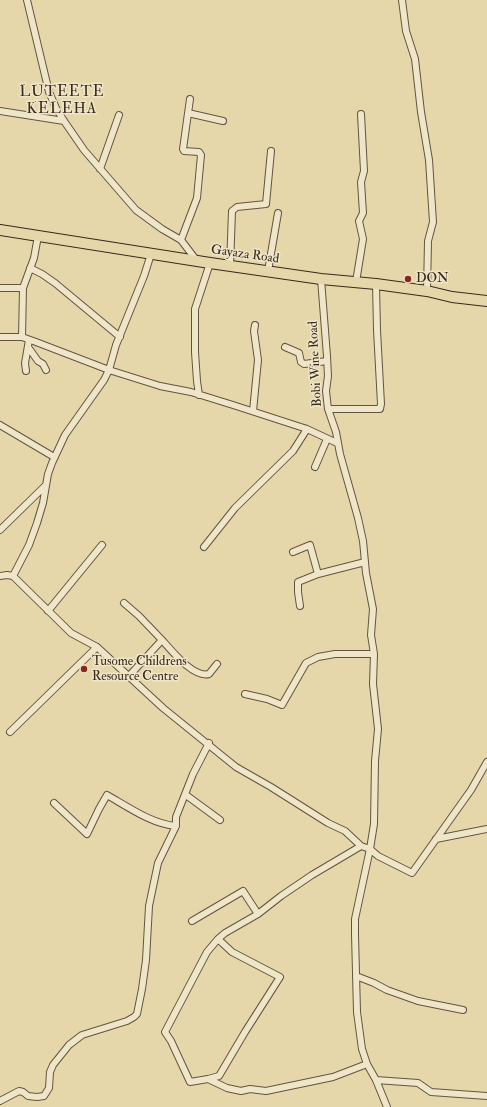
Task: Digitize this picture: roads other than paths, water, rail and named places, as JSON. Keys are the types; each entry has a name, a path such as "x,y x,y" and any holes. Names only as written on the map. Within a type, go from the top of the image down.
{"main road":[{"name":"Gayaza Road","path":"0,230 230,266 321,279 376,284 427,291 452,297 487,301"}],"street":[{"path":"27,0 50,92 56,108 84,150 136,210 162,229 181,240 197,261"},
{"path":"402,0 406,31 414,59 429,160 433,222 428,241 427,291"},
{"path":"181,240 197,198 201,155 199,152 184,151 183,149 190,99"},
{"path":"0,111 64,120"},
{"path":"188,113 223,121"},
{"path":"356,282 363,239 359,221 363,213 361,182 364,171 361,114"},
{"path":"100,169 119,115"},
{"path":"230,266 232,211 237,207 266,204 271,151"},
{"path":"268,271 278,213"},
{"path":"22,338 23,288 34,258 38,236"},
{"path":"13,576 29,546 37,524 48,474 54,457 65,435 104,380 109,370 151,254"},
{"path":"200,395 197,381 195,352 196,308 210,263"},
{"path":"30,268 50,280 120,337"},
{"name":"Bobi Wine Road","path":"321,279 328,376 326,391 328,409 336,432 337,443 358,518 366,574 373,609 371,635 374,654 373,684 378,729 375,761 374,824 355,924 357,1012 362,1050 387,1107"},
{"path":"328,409 380,409 376,284"},
{"path":"0,288 23,288"},
{"path":"253,411 258,360 254,331 255,325"},
{"path":"0,336 29,340 109,370 160,386 200,395 253,411 307,429 337,443"},
{"path":"26,370 25,363 29,340"},
{"path":"285,347 298,353 301,362 304,364 327,362"},
{"path":"28,348 38,361 43,364 46,370"},
{"path":"0,426 54,457"},
{"path":"204,547 235,508 293,451 307,429"},
{"path":"315,467 327,439"},
{"path":"0,530 46,485"},
{"path":"48,611 102,545"},
{"path":"293,552 310,546 318,574"},
{"path":"300,606 298,582 318,574 365,562"},
{"path":"0,576 13,576 71,633 97,647 163,708 236,767 328,823 345,831 361,846 370,849 378,856 412,873 471,790 487,762"},
{"path":"124,603 139,616 187,665 200,675 209,674 217,664"},
{"path":"128,677 162,640"},
{"path":"10,732 97,647"},
{"path":"245,694 267,699 282,706 306,663 318,657 335,654 374,654"},
{"path":"0,1101 19,1091 28,1096 44,1096 49,1088 50,1072 53,1065 68,1045 82,1035 127,1021 134,1018 137,1014 146,960 149,906 158,863 176,826 176,817 186,795 193,774 208,744"},
{"path":"54,803 87,834 107,795 143,815 165,825 176,826"},
{"path":"186,795 220,820"},
{"path":"436,839 487,829"},
{"path":"218,939 232,952 280,977 219,1076 190,1082 171,1040 165,1032 207,952 218,939 225,933 258,914 294,888 361,846"},
{"path":"192,921 243,891 258,914"},
{"path":"356,976 418,1002 463,1010"},
{"path":"208,1079 227,1088 241,1091 250,1089 266,1090 333,1077 367,1064"},
{"path":"376,1080 418,1083 431,1092 487,1096"}],"place":[{"name":"DON","path":"408,279"},
{"name":"Tusome Childrens Resource Centre","path":"84,669"}],"district":[{"name":"LUTEETE KELEHA","path":"62,102"}]}
